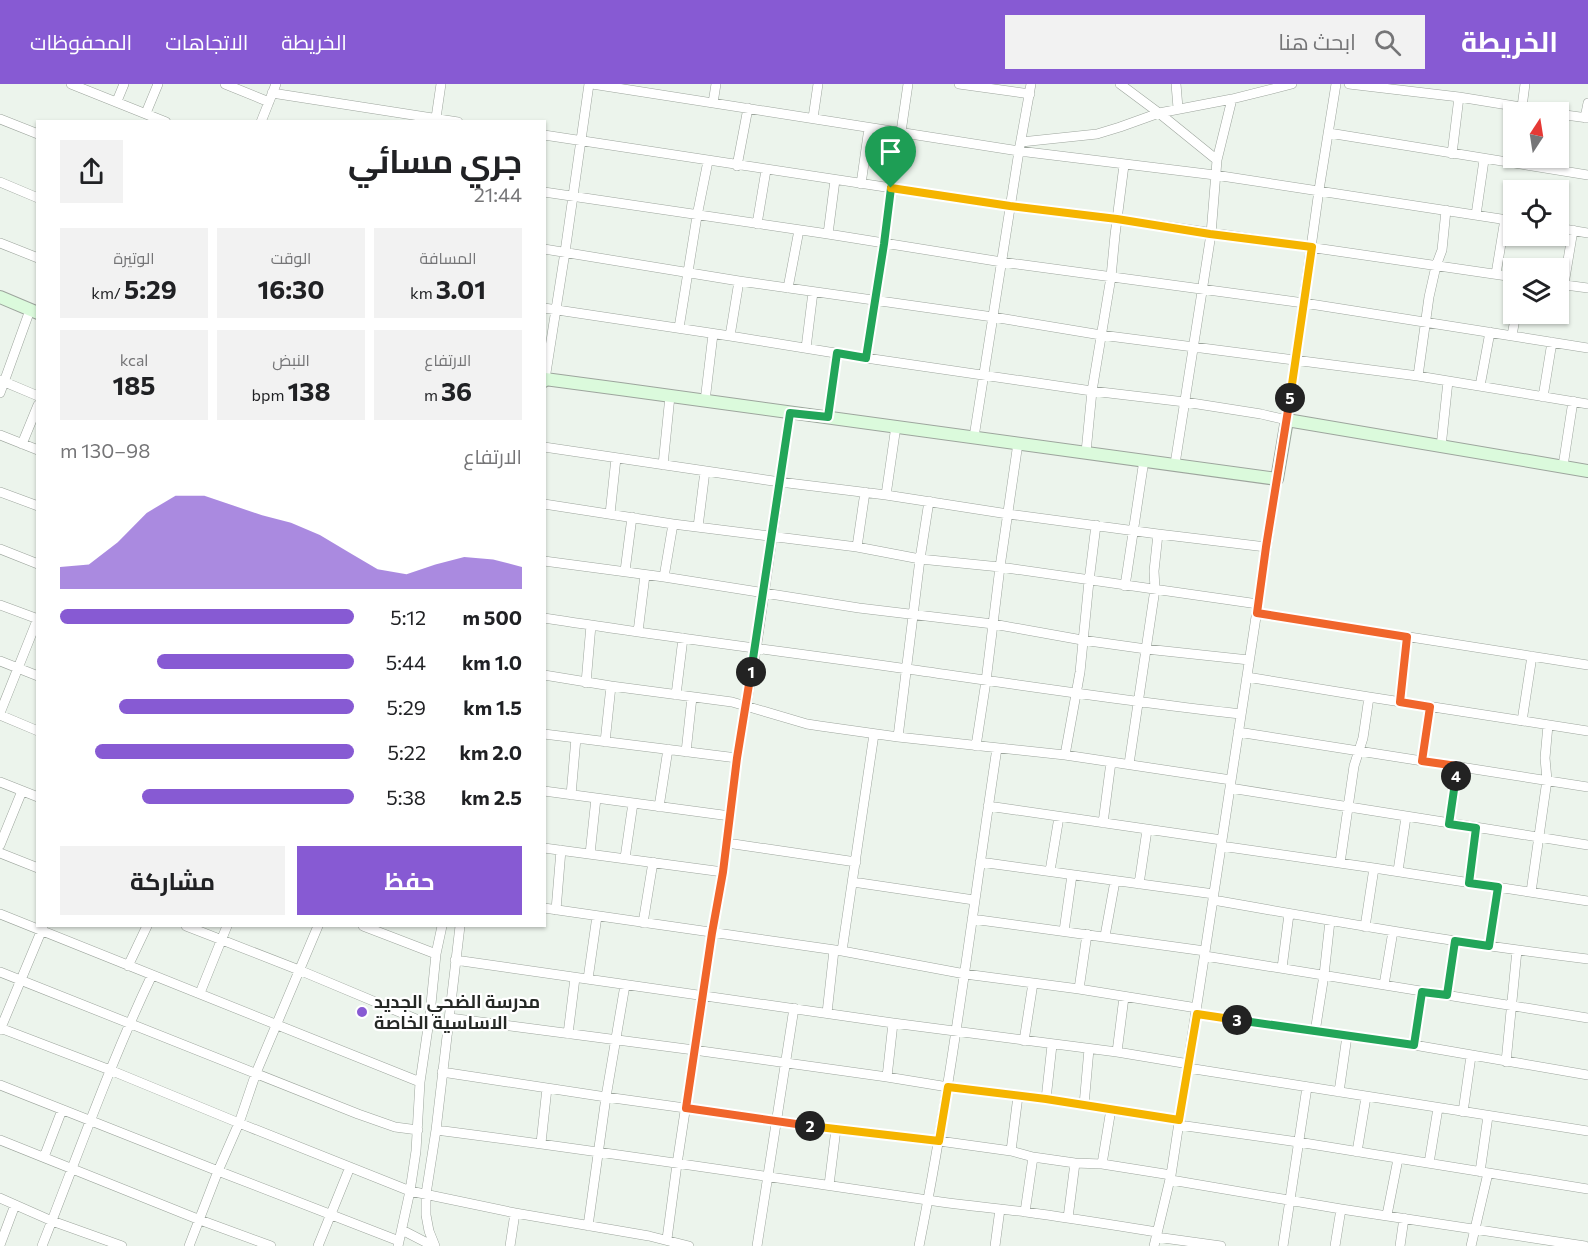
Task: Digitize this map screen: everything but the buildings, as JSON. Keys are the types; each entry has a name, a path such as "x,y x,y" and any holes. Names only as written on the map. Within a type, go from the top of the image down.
{"main road":[{"path":"0,297 34,311"},
{"path":"546,380 1277,479 1287,420 1588,471"}],"street":[{"path":"71,84 117,101 150,117 158,84"},
{"path":"117,101 124,84"},
{"path":"225,84 447,120"},
{"path":"436,118 441,84"},
{"path":"546,360 556,310 590,84 869,128 1020,146 1124,165 1215,175 1503,219"},
{"path":"713,103 716,84"},
{"path":"813,118 818,84"},
{"path":"901,132 908,84"},
{"path":"960,84 1030,89 974,437"},
{"path":"1120,84 1217,160"},
{"path":"1176,84 1178,108"},
{"path":"1020,146 1097,134 1178,108 1232,99 1292,84"},
{"path":"546,308 866,358 1092,391 1185,402 1287,420 1336,84"},
{"path":"1349,84 1418,88 1503,104"},
{"path":"1523,102 1526,84"},
{"path":"262,120 272,93"},
{"path":"1452,154 1459,97"},
{"path":"1175,464 1210,234 1217,160 1232,99"},
{"path":"1569,116 1587,118 1588,103"},
{"path":"737,166 748,108"},
{"path":"379,120 381,110"},
{"path":"0,119 36,133"},
{"path":"861,184 869,128"},
{"path":"1329,134 1588,176"},
{"path":"546,135 1010,206 1117,219 1503,275"},
{"path":"1476,215 1484,160"},
{"path":"679,328 708,161"},
{"path":"1086,452 1092,391 1111,277 1124,165"},
{"path":"757,224 766,170"},
{"path":"828,234 835,180"},
{"path":"0,182 36,197"},
{"path":"866,358 891,188"},
{"path":"546,192 1002,262 1304,303 1588,348"},
{"path":"1418,376 1431,285 1442,250 1446,210"},
{"path":"1569,229 1588,232"},
{"path":"788,288 799,230"},
{"path":"1567,258 1573,230"},
{"path":"0,243 36,257"},
{"path":"1496,274 1503,245"},
{"path":"546,249 739,281 993,317 1101,335 1418,376 1588,404"},
{"path":"730,336 739,281"},
{"path":"1569,285 1588,288"},
{"path":"806,348 813,292"},
{"path":"0,393 2,381 34,311"},
{"path":"1512,335 1514,324"},
{"path":"1480,386 1490,332"},
{"path":"705,401 713,334"},
{"path":"1544,397 1552,342"},
{"path":"828,417 837,353"},
{"path":"2,381 36,395"},
{"path":"1441,447 1448,381"},
{"path":"663,465 670,396"},
{"path":"1563,466 1573,401"},
{"path":"22,444 36,410"},
{"path":"667,1239 790,413"},
{"path":"886,495 896,426"},
{"path":"0,435 36,449"},
{"path":"976,746 1018,443"},
{"path":"546,447 1008,514 1266,547"},
{"path":"610,514 616,458"},
{"path":"1125,586 1144,460"},
{"path":"698,527 705,471"},
{"path":"1156,1238 1171,1178 1189,1066 1277,479"},
{"path":"0,492 36,505"},
{"path":"857,547 865,492"},
{"path":"898,737 929,501"},
{"path":"546,504 673,524 1155,589 1407,637 1588,665"},
{"path":"625,572 632,517"},
{"path":"664,577 673,524"},
{"path":"1065,755 1081,665 1096,525"},
{"path":"1130,764 1155,589 1154,571 1158,534"},
{"path":"0,549 36,563"},
{"path":"546,561 664,577 859,608 993,624 1146,649 1249,660"},
{"path":"638,632 645,575"},
{"path":"0,604 36,619"},
{"path":"546,618 756,650 1077,692 1138,703 1241,714"},
{"path":"36,622 0,714 36,730"},
{"path":"586,683 591,625"},
{"path":"1400,702 1407,637"},
{"path":"676,695 683,638"},
{"path":"1522,721 1532,656"},
{"path":"0,661 36,674"},
{"path":"546,675 586,683 732,702 807,724 1130,764 1348,808 1588,845"},
{"path":"1247,677 1588,731"},
{"path":"605,742 611,686"},
{"path":"686,752 692,697"},
{"path":"1340,863 1354,766 1363,738 1369,698"},
{"path":"1422,761 1430,707"},
{"path":"1531,892 1547,780 1545,758 1548,725"},
{"path":"1238,732 1588,787"},
{"path":"546,734 737,758"},
{"path":"827,1013 853,882 874,734"},
{"path":"571,795 576,738"},
{"path":"919,1246 948,1087 997,748"},
{"path":"659,807 668,749"},
{"path":"1103,823 1111,762"},
{"path":"1449,824 1457,766"},
{"path":"0,782 36,796"},
{"path":"0,844 22,791"},
{"path":"546,791 730,816"},
{"path":"590,854 596,798"},
{"path":"625,858 633,803"},
{"path":"988,806 1588,901"},
{"path":"1050,871 1059,817"},
{"path":"1398,872 1406,817"},
{"path":"1469,883 1476,828"},
{"path":"1139,884 1148,830"},
{"path":"727,843 856,862"},
{"path":"546,848 723,872"},
{"path":"556,910 561,850"},
{"path":"0,853 36,866"},
{"path":"643,923 653,862"},
{"path":"980,862 1139,884 1365,927 1588,959"},
{"path":"1365,927 1374,868"},
{"path":"1064,931 1072,875"},
{"path":"1105,936 1115,881"},
{"path":"853,882 974,900"},
{"path":"1489,946 1498,887"},
{"path":"546,908 838,951 964,974 1079,989 1315,1032 1414,1045 1588,1076"},
{"path":"0,914 36,926"},
{"path":"1282,968 1289,914"},
{"path":"588,980 597,916"},
{"path":"972,919 1105,936 1422,992 1588,1018"},
{"path":"1315,1032 1330,921"},
{"path":"128,966 147,927"},
{"path":"189,927 428,1024"},
{"path":"200,993 227,927"},
{"path":"189,1246 239,1123 256,1073 318,927"},
{"path":"366,927 436,954"},
{"path":"0,1085 331,1214 399,1243 416,1151 420,1082 436,954 442,927"},
{"path":"434,1246 426,1215 426,1194 436,1130 460,927"},
{"path":"420,1082 128,966 42,928 0,1029 110,1070 410,1191 515,1213 667,1239 689,1246"},
{"path":"1384,985 1393,931"},
{"path":"1079,989 1087,934"},
{"path":"1447,995 1455,941"},
{"path":"1506,1062 1517,950"},
{"path":"455,960 893,1023 1117,1052 1307,1087 1588,1131"},
{"path":"0,972 358,1114 395,1127 418,1130"},
{"path":"42,1246 129,1023 152,975"},
{"path":"568,1034 575,978"},
{"path":"1024,1041 1033,983"},
{"path":"588,1226 625,985"},
{"path":"1414,1045 1422,992"},
{"path":"1117,1052 1124,997"},
{"path":"756,1246 794,1008"},
{"path":"450,1018 1046,1099 1588,1189"},
{"path":"887,1077 893,1023"},
{"path":"1339,1092 1347,1036"},
{"path":"1046,1099 1052,1045"},
{"path":"1084,1105 1089,1049"},
{"path":"1463,1112 1471,1056"},
{"path":"442,1072 777,1121 1011,1151 1033,1157 1075,1163 1102,1164 1341,1209 1585,1246"},
{"path":"1283,1246 1307,1087"},
{"path":"541,1143 547,1088"},
{"path":"1011,1151 1018,1096"},
{"path":"1357,1152 1366,1096"},
{"path":"1429,1163 1438,1108"},
{"path":"1102,1164 1111,1109"},
{"path":"44,1157 62,1110"},
{"path":"1471,1246 1484,1173 1488,1116"},
{"path":"829,1185 836,1129"},
{"path":"436,1130 1068,1218 1156,1238 1221,1246"},
{"path":"0,1140 200,1220 272,1246"},
{"path":"1025,1212 1033,1157"},
{"path":"1387,1215 1398,1159"},
{"path":"1068,1218 1075,1163"},
{"path":"318,1246 350,1167"},
{"path":"0,1198 52,1221 123,1246"},
{"path":"0,1245 15,1205"},
{"path":"995,1246 1000,1209"},
{"path":"1335,1246 1341,1209"},
{"path":"510,1246 515,1213"},
{"path":"1400,1246 1404,1218"},
{"path":"402,1230 420,1243 434,1246"}],"place":[{"name":"مدرسة الضحي الجديد الاساسية الخاصة","path":"362,1012"}],"route":[{"path":"891,188 1312,247 1257,613 1407,637 1400,702 1430,707 1422,761 1457,766 1449,824 1476,828 1469,883 1498,887 1489,946 1455,941 1447,995 1422,992 1414,1045 1197,1014 1179,1120 1046,1099 948,1087 939,1141 686,1108 790,413 828,417 837,353 866,358 891,188"}]}
